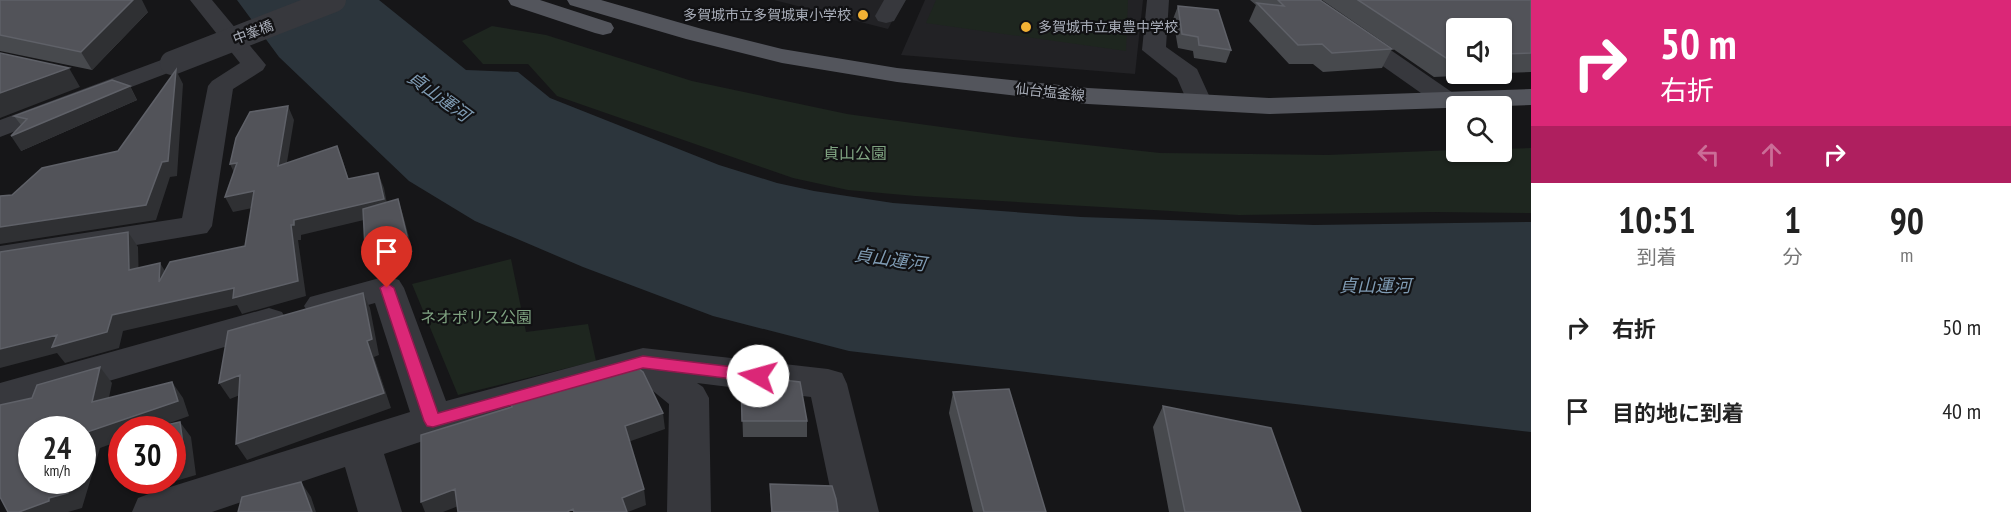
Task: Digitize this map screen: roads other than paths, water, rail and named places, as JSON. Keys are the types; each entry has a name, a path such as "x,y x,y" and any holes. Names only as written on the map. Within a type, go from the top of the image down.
{"main road":[{"name":"仙台塩釜線","path":"519,0 591,25 697,56 781,74 980,107 1098,118 1250,123 1446,110"},
{"name":"仙台塩釜線","path":"578,0 694,34 782,56 897,75 1088,96 1269,106 1446,110"},
{"name":"仙台塩釜線","path":"1512,100 1531,97"},
{"path":"1512,118 1531,118"}],"street":[{"path":"0,257 196,226 221,86 254,65 201,0"},
{"name":"中峯橋","path":"0,129 334,0"},
{"path":"1158,0 1154,50 1188,74 1199,102"},
{"path":"1304,0 1446,106"},
{"path":"79,76 114,85"},
{"path":"0,398 387,288 433,421"},
{"path":"643,362 688,398 689,512"},
{"path":"154,512 433,421 643,362 828,384 857,512"},
{"path":"360,444 380,512"}],"water":[{"name":"貞山運河","path":"237,0 379,0 466,70 518,72 550,98 719,165 777,183 814,191 893,203 1081,217 1314,225 1531,222 1531,432 849,351 713,316 583,267 475,221 409,181 279,57"}],"place":[{"name":"多賀城市立多賀城東小学校","path":"863,15"},
{"name":"多賀城市立東豊中学校","path":"1026,27"}],"park label":[{"name":"貞山公園","path":"855,153"},
{"name":"ネオポリス公園","path":"476,317"}]}
